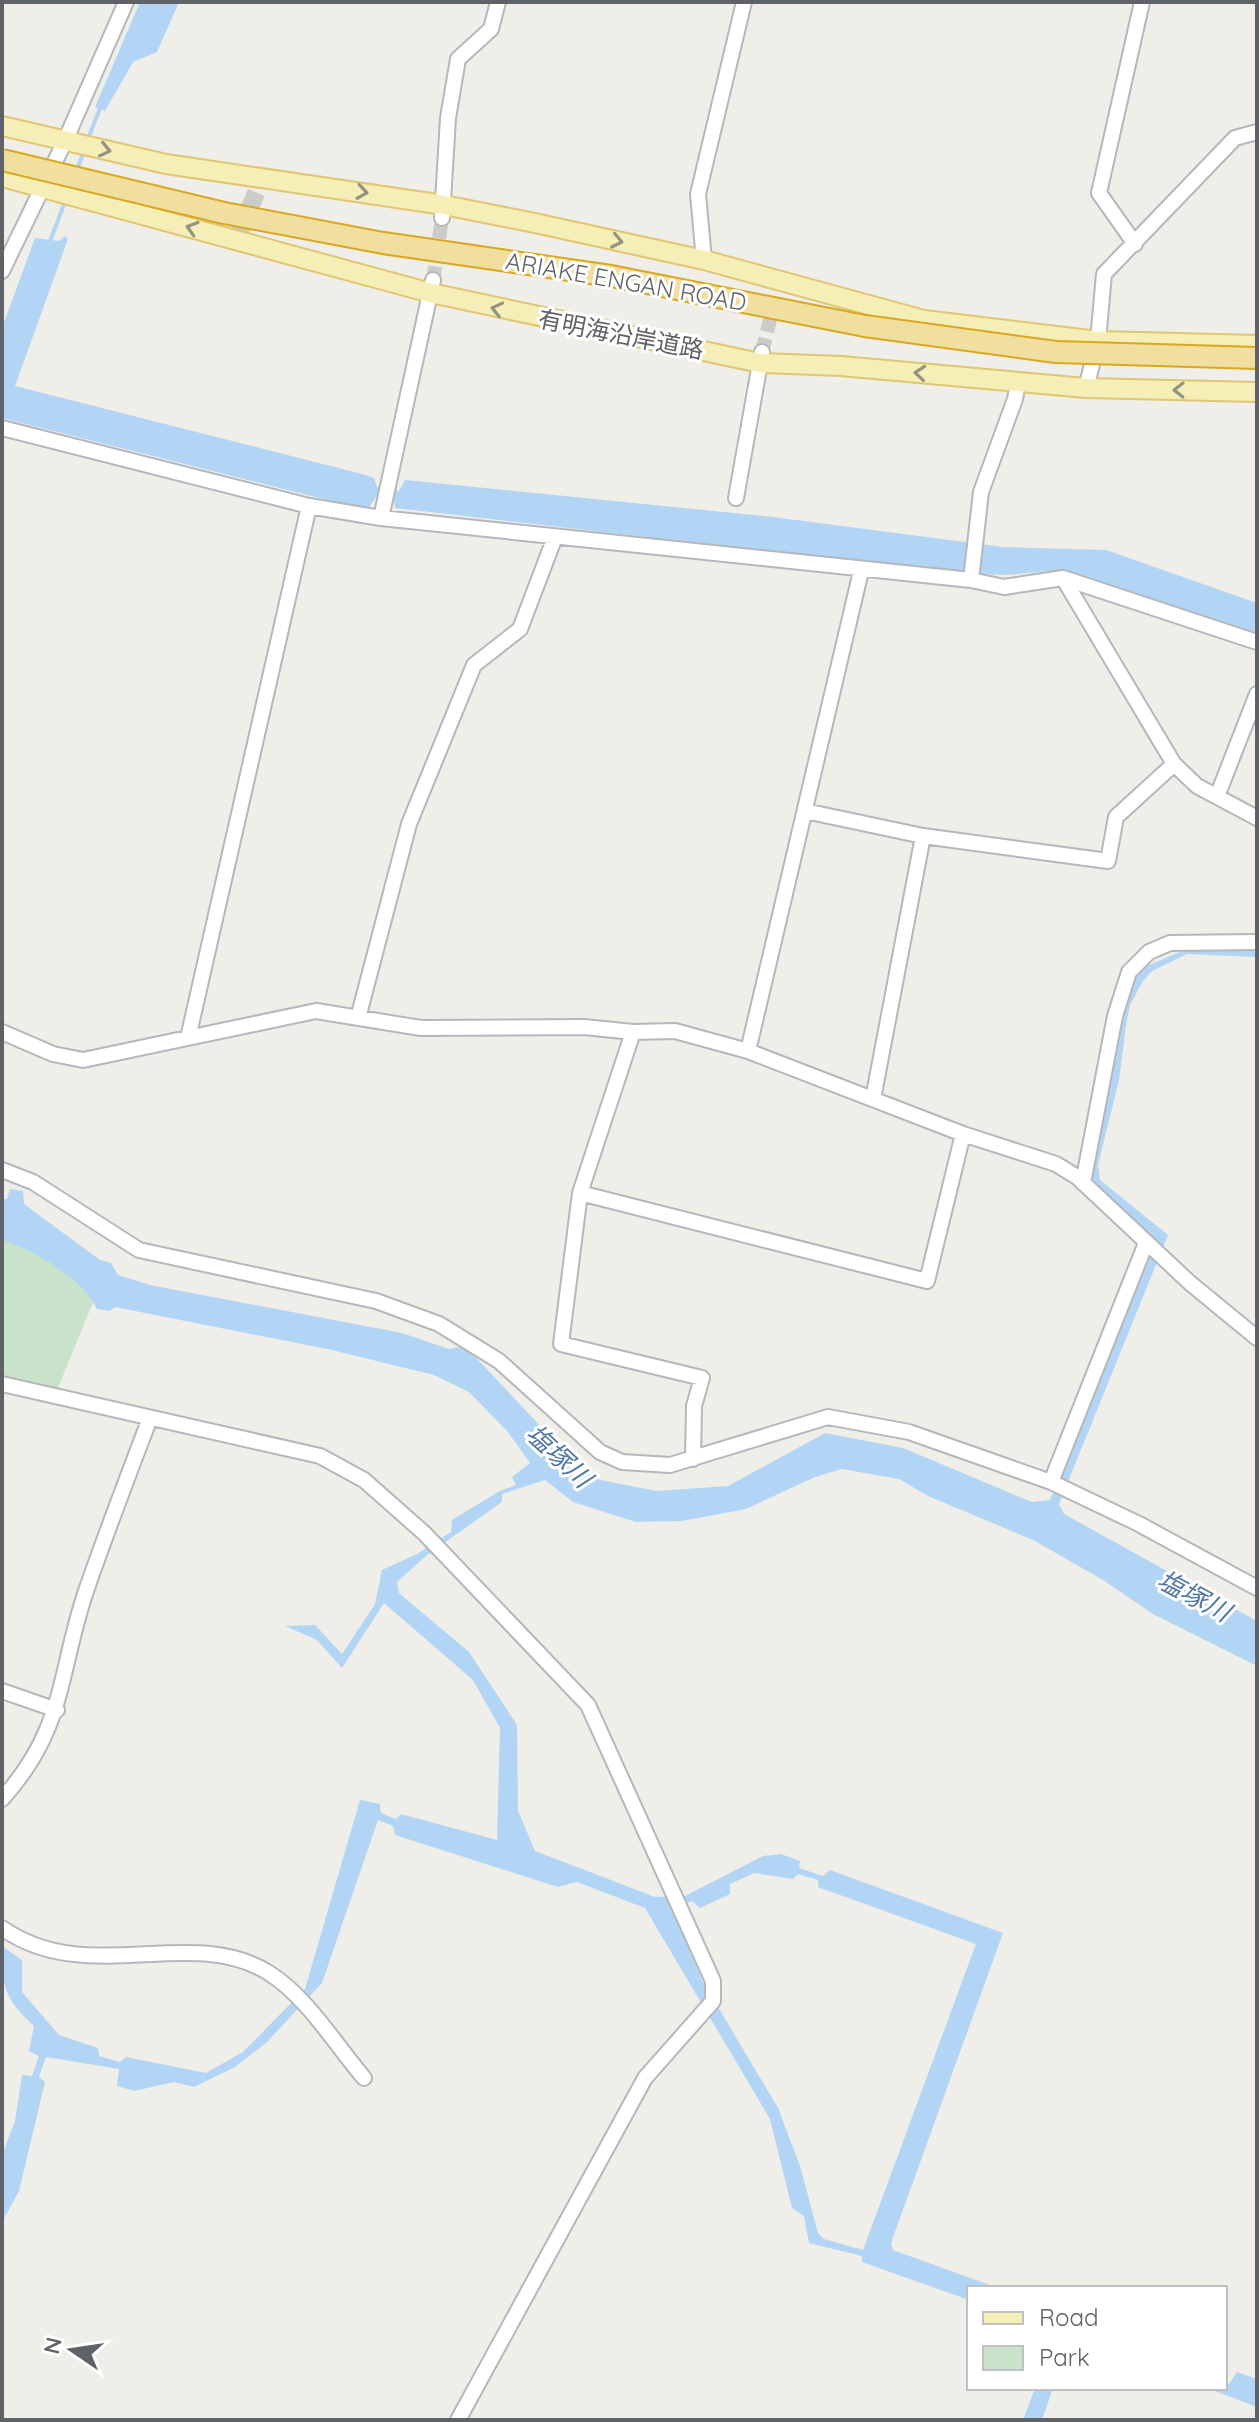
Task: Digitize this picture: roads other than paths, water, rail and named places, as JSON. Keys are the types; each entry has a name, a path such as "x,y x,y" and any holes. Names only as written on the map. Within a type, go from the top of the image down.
{"highway":[{"name":"ARIAKE ENGAN ROAD","path":"2,160 224,213 383,243 611,276 865,326 1056,352 1257,358"}],"main road":[{"path":"2,126 166,164 704,260 778,288 924,320 1098,341 1257,345"},
{"name":"有明海沿岸道路","path":"2,177 432,287 761,358 1086,388 1257,392"}],"street":[{"path":"2,271 40,187 65,141 126,2"},
{"path":"443,212 448,118 458,59 491,29 498,2"},
{"path":"704,260 698,194 744,2"},
{"path":"1135,244 1099,193 1142,2"},
{"path":"1086,388 1098,341 1104,274 1235,138 1257,132"},
{"path":"381,518 432,287"},
{"path":"736,498 761,358"},
{"path":"971,580 981,492 1018,383"},
{"path":"2,428 309,506 381,518 861,571 971,580 1004,587 1063,578 1257,642"},
{"path":"188,1038 309,506"},
{"path":"358,1018 409,824 474,665 520,629 555,537"},
{"path":"748,1051 861,571"},
{"path":"1063,578 1174,764 1197,786 1218,794 1257,818"},
{"path":"1218,794 1257,694"},
{"path":"805,811 923,836 1108,861 1116,817 1174,764"},
{"path":"873,1099 923,836"},
{"path":"1083,1183 1115,1016 1129,972 1149,952 1170,943 1257,942"},
{"path":"2,1032 53,1054 83,1060 316,1011 421,1028 584,1027 633,1032 675,1031 748,1051 963,1134 1056,1164 1083,1183 1146,1243 1257,1338"},
{"path":"633,1032 580,1193 561,1344 702,1378 694,1406 693,1459"},
{"path":"580,1193 927,1281 963,1134"},
{"path":"2,1170 33,1182 139,1250 376,1301 439,1324 499,1361 600,1452 622,1462 670,1465 828,1417 909,1432 1051,1482 1139,1524 1257,1588"},
{"path":"1051,1482 1146,1243"},
{"path":"2,1384 320,1456 364,1480 424,1533 588,1705 713,1981 713,2001 645,2078 458,2420"},
{"path":"2,1799 31,1763 57,1710 85,1594 150,1418"},
{"path":"2,1691 57,1710"},
{"path":"2,1928 25,1941 74,1956 215,1954 259,1968 302,2005 364,2078"}],"water":[{"path":"140,2 179,2 157,52 133,62 105,111 95,107"},
{"path":"65,236 68,239 15,386 366,475 374,478 377,487 399,491 405,480 773,517 1003,547 1106,550 1257,603 1257,633 1062,570 1006,575 956,573 395,508 393,495 379,493 367,510 2,418 2,328 35,238 59,241"},
{"name":"塩塚川","path":"1182,951 1257,951 1257,957 1187,954 1152,971 1130,1005 1119,1080 1098,1165 1100,1180 1168,1235 1059,1504 1064,1514 1257,1621 1257,1666 1153,1614 1103,1580 1033,1540 928,1496 899,1479 842,1469 815,1477 746,1509 682,1521 636,1522 573,1502 545,1480 502,1494 502,1502 427,1555 397,1582 399,1593 469,1652 517,1725 518,1811 535,1851 655,1897 685,1896 763,1856 781,1854 800,1861 799,1868 823,1876 830,1870 1003,1933 891,2243 893,2250 992,2286 967,2286 967,2299 862,2262 862,2256 809,2243 804,2216 792,2208 770,2119 645,1908 577,1882 558,1887 395,1835 393,1826 378,1820 322,1983 266,2043 235,2067 194,2087 174,2082 134,2091 117,2086 119,2069 46,2057 39,2077 45,2082 19,2191 2,2222 2,2155 15,2121 22,2075 32,2076 39,2056 29,2051 34,2026 16,2007 6,1990 2,1946 22,1960 22,1992 59,2035 98,2048 99,2056 120,2062 126,2057 206,2073 243,2052 305,1989 360,1800 380,1804 381,1813 396,1819 401,1814 497,1840 500,1728 473,1680 384,1603 342,1668 317,1640 285,1626 315,1625 342,1654 375,1604 382,1570 417,1554 451,1532 452,1520 498,1492 516,1485 512,1477 530,1463 508,1432 469,1392 434,1375 332,1350 115,1307 110,1311 97,1309 69,1276 29,1251 2,1240 2,1199 7,1199 10,1189 23,1191 24,1204 100,1260 111,1263 118,1275 150,1285 402,1333 449,1349 465,1346 577,1465 600,1480 657,1491 728,1486 825,1433 903,1448 1032,1502 1050,1500 1156,1242 1090,1180 1122,1011 1135,979 1147,966","holes":["754,1873 793,1879 798,1874 818,1880 818,1887 976,1944 863,2250 824,2239 818,2233 800,2166 778,2108 702,1980 672,1909 692,1901 700,1908 730,1894 730,1884"]},
{"path":"1237,2372 1257,2379 1257,2407 1212,2390 1227,2390 1227,2382 1229,2384"},
{"path":"1034,2390 1052,2390 1042,2420 1023,2420"}],"waterway":[{"path":"88,139 101,106"},
{"path":"76,172 84,151"},
{"path":"49,244 66,199"}],"tunnel":[{"path":"239,234 259,186"},
{"path":"433,280 442,218"},
{"path":"762,352 776,295"}]}
